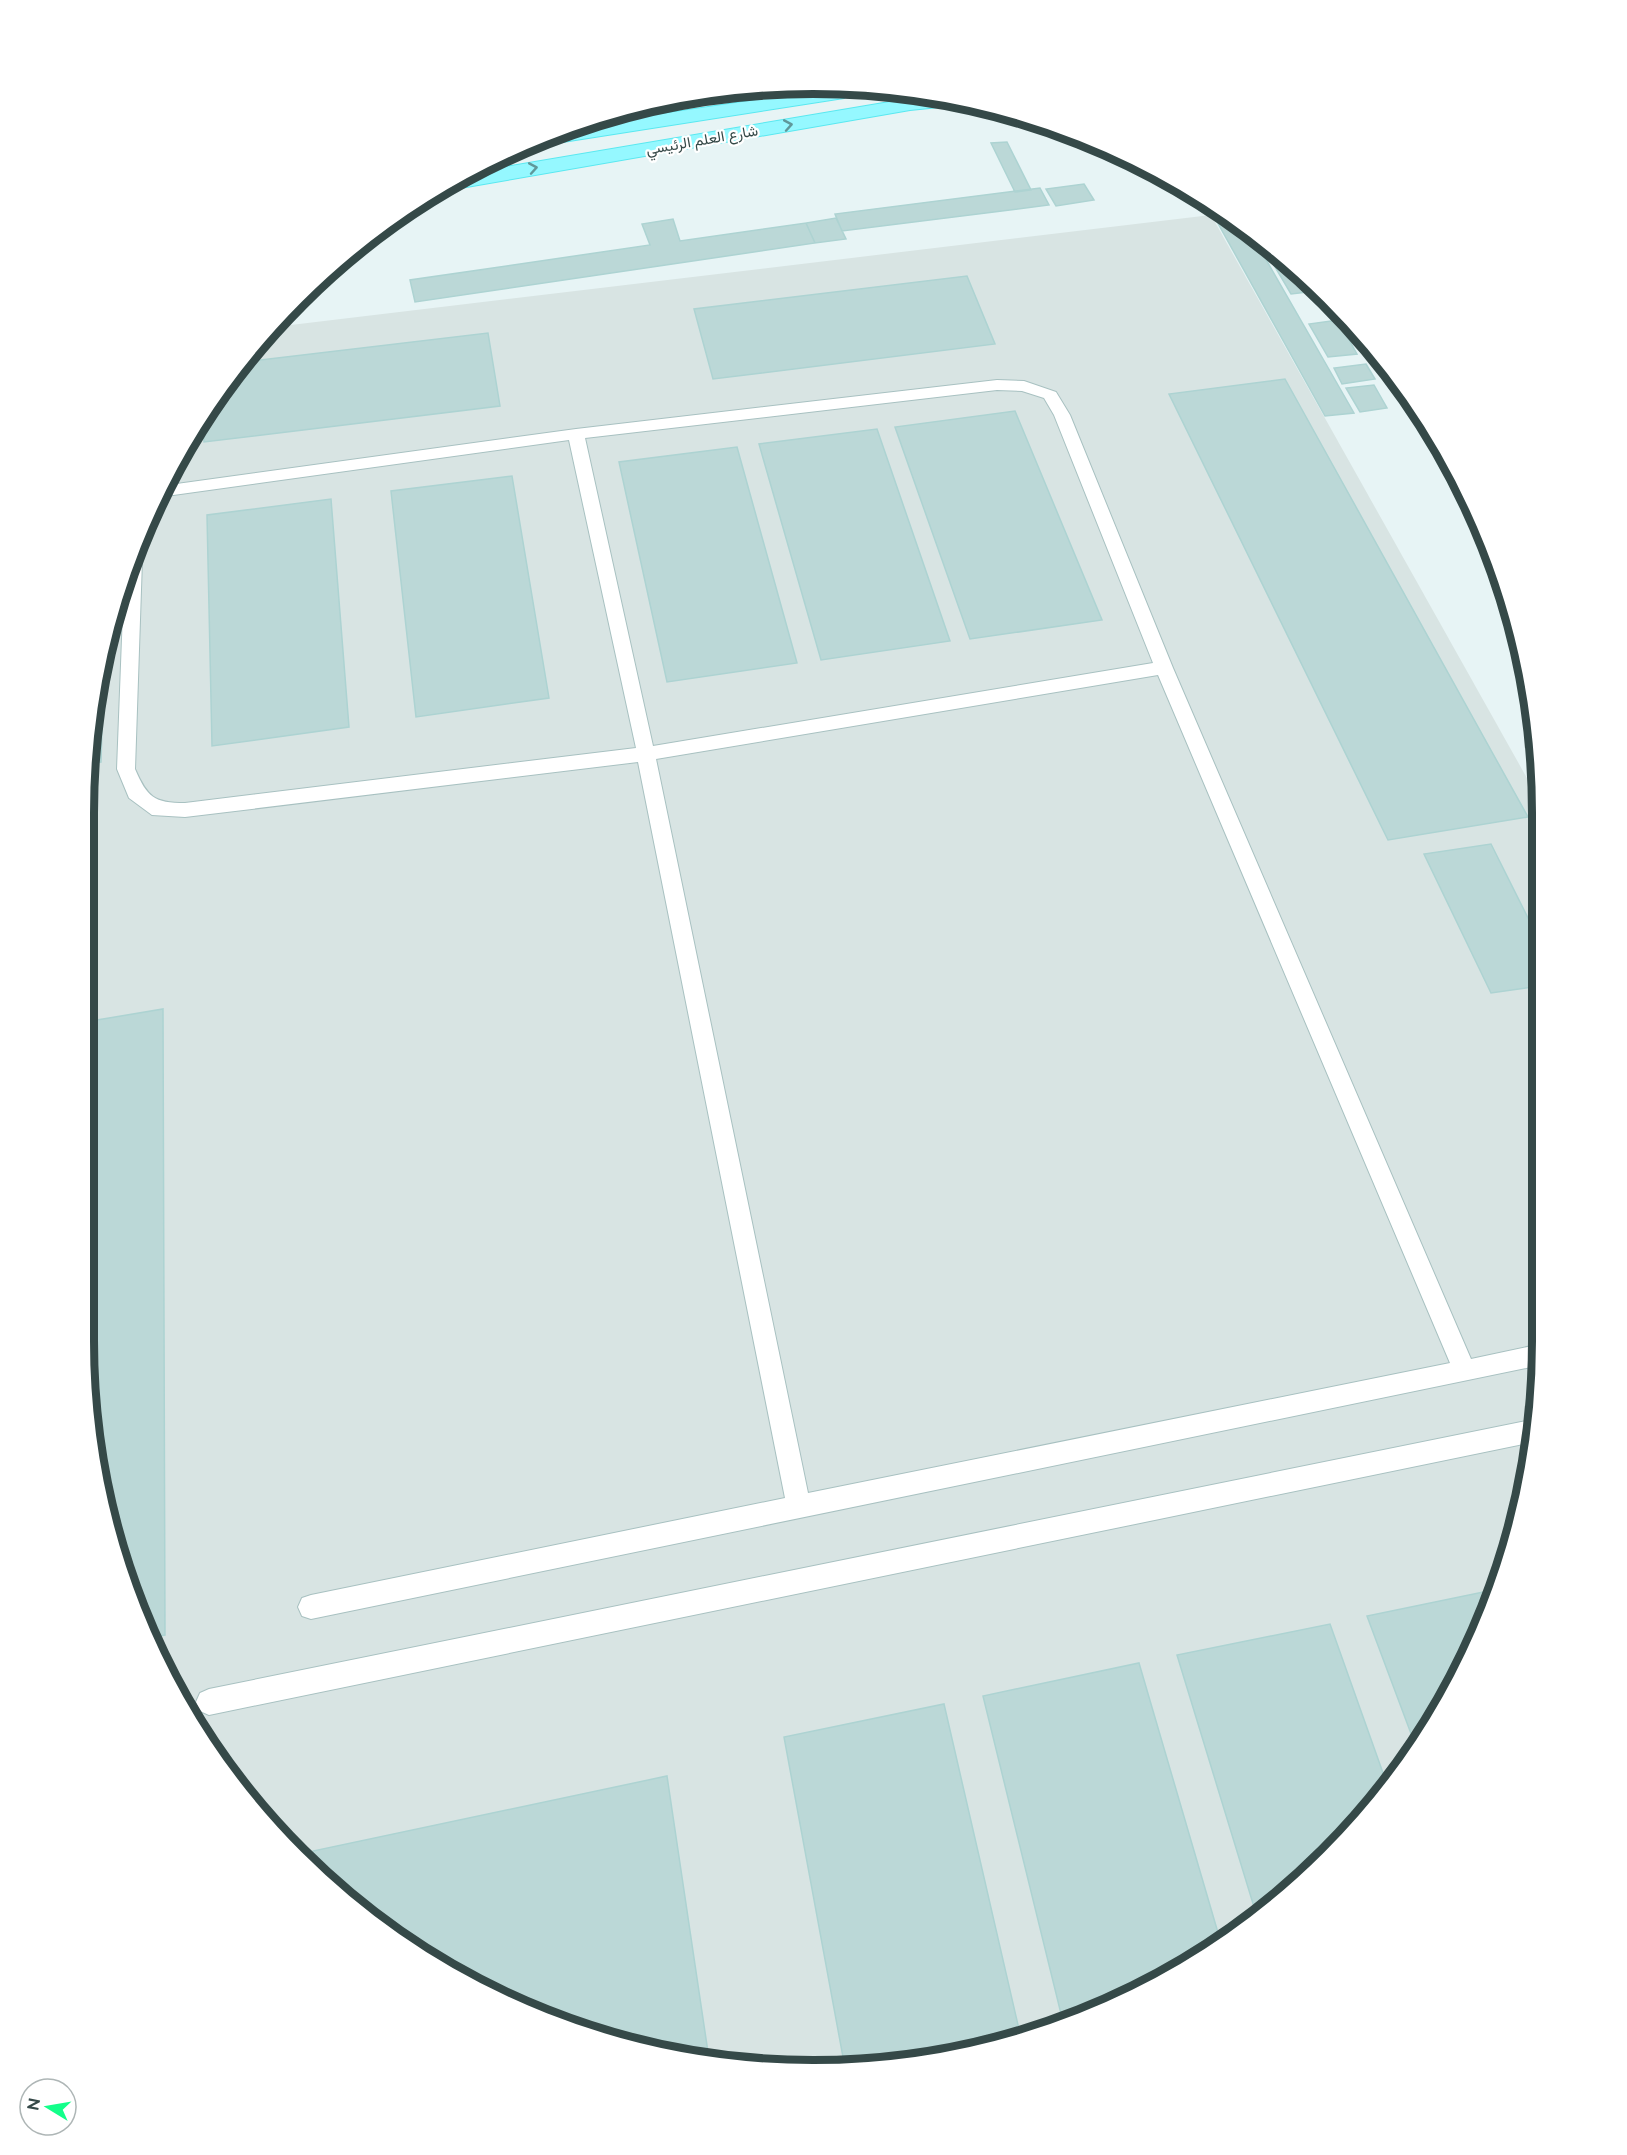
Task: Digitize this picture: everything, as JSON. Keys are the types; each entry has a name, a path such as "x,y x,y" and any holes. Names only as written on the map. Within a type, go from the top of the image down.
{"main road":[{"name":"شارع العلم الرئيسي","path":"587,132 834,95"},
{"name":"شارع العلم الرئيسي","path":"479,177 892,99"}],"lane":[{"path":"172,490 576,434 997,385 1024,386 1050,395 1062,415 1164,668 1465,1371"},
{"path":"576,434 646,754 799,1507"},
{"path":"132,585 126,769 136,792 159,810 184,810 646,754 1164,668"},
{"path":"311,1607 1532,1357"},
{"path":"209,1702 1526,1432"}],"shaded area":[{"path":"1211,215 1531,786 1531,1389 1519,1482 1494,1573 1478,1617 1436,1701 1384,1779 1354,1816 1288,1882 1251,1912 1173,1964 1132,1986 1089,2006 1000,2036 954,2047 861,2059 766,2059 720,2054 673,2047 582,2022 538,2006 454,1964 376,1912 339,1882 273,1816 243,1779 191,1701 169,1660 149,1617 119,1528 108,1482 96,1389 94,1342 94,814 96,766 108,673 119,627 149,538 191,454 216,414 243,376 286,326"}],"building":[{"path":"1007,142 1031,190 1015,192 991,143"},
{"path":"1084,184 1094,200 1056,206 1046,189"},
{"path":"1040,188 1049,205 842,231 835,214"},
{"path":"1214,217 1261,251 1354,413 1325,416"},
{"path":"836,218 846,239 815,243 806,223"},
{"path":"673,219 680,241 806,223 815,243 415,302 410,280 650,245 642,224"},
{"path":"1270,258 1308,292 1291,294"},
{"path":"967,276 995,344 713,379 694,309"},
{"path":"1336,320 1357,354 1328,357 1309,324"},
{"path":"488,333 500,406 204,442 204,434 216,414 255,361"},
{"path":"1366,364 1375,379 1342,384 1334,368"},
{"path":"1285,379 1528,817 1388,840 1169,394"},
{"path":"1374,385 1387,408 1360,412 1346,388"},
{"path":"1015,411 1102,620 970,639 895,427"},
{"path":"877,429 950,641 821,660 759,444"},
{"path":"737,447 797,663 667,682 619,462"},
{"path":"512,476 549,698 416,717 391,491"},
{"path":"331,499 349,727 212,746 207,515"},
{"path":"102,710 101,762 96,763"},
{"path":"1491,844 1532,926 1532,987 1491,993 1424,854"},
{"path":"163,1009 165,1635 158,1636 133,1573 119,1528 108,1482 96,1389 94,1020"},
{"path":"1487,1591 1458,1660 1413,1738 1367,1616"},
{"path":"1330,1624 1385,1778 1354,1816 1322,1850 1255,1909 1177,1655"},
{"path":"1139,1663 1219,1935 1173,1964 1132,1986 1062,2016 983,1696"},
{"path":"944,1704 1019,2030 954,2047 843,2059 784,1737"},
{"path":"667,1776 708,2052 627,2036 538,2006 495,1986 454,1964 376,1912 313,1858 313,1851"}]}
